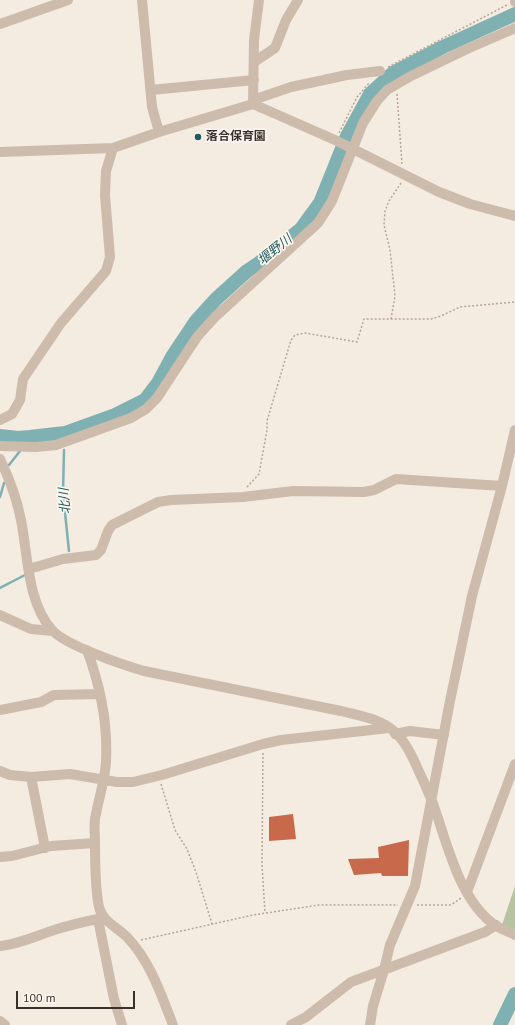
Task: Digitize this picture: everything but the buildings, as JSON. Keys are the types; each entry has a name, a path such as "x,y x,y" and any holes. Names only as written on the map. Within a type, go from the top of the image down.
{"street":[{"path":"142,0 152,107 159,132"},
{"path":"253,102 254,40 259,0"},
{"path":"254,62 275,48 286,20 298,0"},
{"path":"0,24 65,1"},
{"path":"0,446 36,447 56,445 131,418 146,409 157,398 197,337 215,317 318,223 332,201 363,123 377,101 387,90 411,76 467,48 515,28"},
{"path":"0,152 113,148 253,102 291,87 347,75 380,71"},
{"path":"151,90 254,80"},
{"path":"253,102 352,148 439,192 470,204 515,216"},
{"path":"0,420 12,414 20,400 23,379 61,323 106,271 110,257 105,195 106,171 113,148"},
{"path":"370,1025 373,1006 390,945 415,886 472,596 502,486 515,430"},
{"path":"0,459 9,479 21,518 33,595 44,619 53,631 68,641 122,665 168,677 341,711 368,718 392,731 402,740 412,756 432,801 455,868 467,892 479,910 496,925 515,935"},
{"path":"29,569 63,560 96,555 101,550 112,524 158,502 171,500 241,497 293,491 364,492 374,490 396,479 502,486"},
{"path":"0,615 31,629 53,631"},
{"path":"87,650 96,674 100,694 105,724 107,752 106,765 95,820 95,866 99,907 114,999 122,1025"},
{"path":"0,710 41,702 54,695 100,694"},
{"path":"0,770 10,775 31,777 70,774 117,782 133,782 281,740 392,731 410,731 444,735"},
{"path":"467,892 515,764"},
{"path":"31,777 45,848"},
{"path":"0,857 12,856 45,848 95,843"},
{"path":"101,918 127,937 139,952 154,977 173,1025"},
{"path":"0,946 12,945 55,930 101,918"},
{"path":"291,1025 306,1017 351,982 485,932 496,925"},
{"path":"0,1021 5,1025"}],"path":[{"path":"335,140 357,97 380,71 515,1"},
{"path":"391,319 395,296 390,250 384,225 385,211 389,201 404,175 398,119 397,85"},
{"path":"241,497 245,489 259,474 267,430 267,421 291,340 295,335 305,333 357,342 364,319 431,319 460,308 515,302"},
{"path":"263,744 262,865 265,913"},
{"path":"158,776 175,830 187,849 196,872 212,924"},
{"path":"131,943 265,913 319,905 451,905 467,892"}],"green space":[{"path":"515,886 515,930 502,925"}],"waterway":[{"name":"堰野川","path":"0,436 18,438 65,433 115,415 145,400 158,383 172,357 196,321 216,299 247,271 301,229 320,203 347,136 370,94 393,73 443,47 515,14"},
{"name":"堰野川","path":"34,441 39,437"},
{"name":"北川","path":"64,450 63,493 69,551"},
{"path":"9,465 20,451"},
{"path":"0,497 4,483"},
{"name":"北川","path":"0,588 25,575"},
{"path":"500,1025 515,994"}],"place":[{"name":"落合保育園","path":"198,137"}]}
